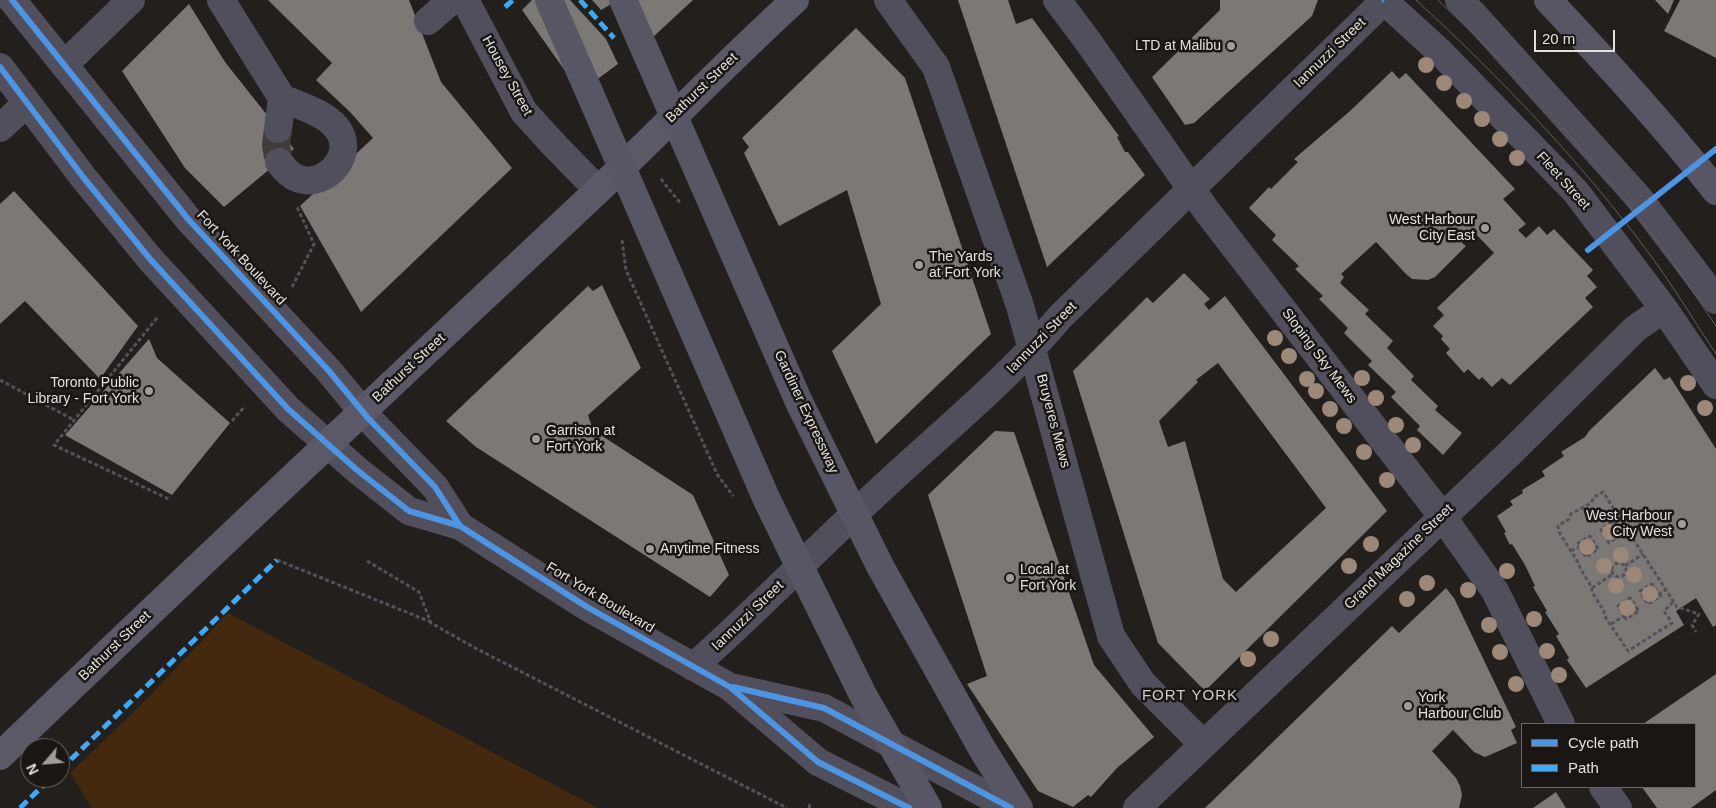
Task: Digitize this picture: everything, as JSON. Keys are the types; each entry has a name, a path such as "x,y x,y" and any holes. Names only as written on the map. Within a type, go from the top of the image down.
{"highway":[{"path":"549,0 766,500 863,695 928,808"},
{"name":"Gardiner Expressway","path":"623,0 800,402 880,566 981,747 1019,808"},
{"path":"1548,0 1598,53 1685,152 1716,191"}],"main road":[{"name":"Bathurst Street","path":"0,756 327,444 598,190 795,0"}],"street":[{"name":"Fort York Boulevard","path":"12,0 188,219 323,364 362,412 435,487 460,526"},
{"path":"64,65 130,0"},
{"path":"221,0 282,98 321,115 336,127 343,140 344,153 337,166 328,174 312,180 300,179 288,173 279,162"},
{"path":"428,21 452,0"},
{"name":"Housey Street","path":"465,0 524,112 556,148 598,190"},
{"name":"Bruyeres Mews","path":"888,0 936,67 1020,306 1111,636 1143,684 1203,744"},
{"name":"Sloping Sky Mews","path":"1057,0 1192,190 1442,516 1495,591 1561,723"},
{"name":"Iannuzzi Street","path":"694,667 743,623 881,488 1010,372 1033,349 1060,317 1192,190 1384,0"},
{"name":"Fleet Street","path":"1384,0 1440,51 1576,192 1664,309 1716,386"},
{"path":"1459,0 1476,16 1638,196 1716,300"},
{"name":"Fort York Boulevard","path":"0,67 83,177 150,259 288,409 409,512 460,526 587,607 730,687 818,762 909,808"},
{"path":"278,128 282,98"},
{"path":"0,128 27,103"},
{"name":"Grand Magazine Street","path":"1137,808 1512,451 1636,328 1664,309"},
{"name":"Fort York Boulevard","path":"730,687 824,708 1011,808"},
{"path":"1604,788 1618,808"}],"path":[{"path":"661,179 686,210"},
{"path":"292,287 314,244 295,203"},
{"path":"621,235 626,270 717,474 734,497"},
{"path":"157,318 54,445 171,500"},
{"path":"0,380 74,420"},
{"path":"232,422 245,406"},
{"path":"1673,602 1664,610 1672,623 1628,651 1604,615 1604,611 1592,592 1592,588 1559,532 1558,526 1568,519 1571,514 1591,503 1594,497 1603,492 1677,608 1699,614 1692,625 1696,632"},
{"path":"1613,524 1620,535 1609,542 1601,530 1612,522 1613,524 1621,519"},
{"path":"1571,552 1579,546 1578,544 1590,536 1598,549 1586,557 1579,546"},
{"path":"1625,566 1643,554"},
{"path":"277,560 431,623 787,808"},
{"path":"367,562 419,592 431,623"},
{"path":"1619,563 1625,566 1626,571 1622,577 1617,577 1612,570 1615,564 1619,563"},
{"path":"1592,588 1614,574"},
{"path":"1659,594 1652,584 1640,591 1648,604 1665,590"},
{"path":"1630,598 1639,611 1626,619 1624,616 1618,606 1630,598"},
{"path":"1611,624 1624,616"},
{"path":"809,808 810,803"}],"shaded area":[{"path":"228,613 598,808 92,808 70,773 143,703"}],"building":[{"path":"268,0 409,0 441,82 512,168 361,312 300,206 373,138 350,112 316,80 332,63"},
{"path":"532,0 570,0 606,39 618,64 580,92 522,10"},
{"path":"592,0 693,0 638,51 613,3 601,10"},
{"path":"958,0 1008,0 1016,24 1032,18 1119,136 1117,137 1125,152 1128,152 1145,175 1047,267"},
{"name":"LTD at Malibu","path":"1220,0 1318,0 1312,16 1194,123 1185,125 1152,77 1220,10"},
{"path":"1655,0 1674,0 1668,14"},
{"path":"1680,0 1716,0 1716,58 1664,31"},
{"path":"189,4 225,62 294,149 224,207 185,168 122,71"},
{"name":"The Yards at Fort York","path":"856,28 905,78 991,334 876,444 832,351 881,304 847,190 779,226 744,153 749,147 742,138"},
{"path":"1392,71 1399,79 1406,73 1515,189 1503,199 1526,224 1518,230 1526,238 1539,226 1547,235 1554,229 1593,270 1587,276 1597,287 1585,298 1593,307 1510,385 1502,378 1492,387 1482,377 1479,380 1468,369 1464,373 1446,353 1450,349 1441,339 1443,336 1433,326 1444,315 1437,308 1494,253 1474,232 1462,243 1466,246 1435,277 1428,280 1412,279 1376,242 1341,274 1344,277 1340,283 1369,310 1365,314 1393,341 1387,348 1414,376 1411,380 1438,406 1435,410 1462,433 1443,455 1417,430 1420,426 1391,397 1396,392 1368,365 1372,361 1344,333 1348,328 1319,299 1323,296 1295,269 1299,266 1272,240 1276,235 1249,208 1269,187 1271,189 1298,162 1294,159 1350,111"},
{"path":"14,191 138,326 100,379 25,301 0,324 0,204"},
{"path":"1184,273 1210,299 1204,304 1209,310 1225,296 1387,511 1205,691 1158,643 1073,371 1147,297 1153,303","holes":["1218,363 1326,508 1236,592 1223,579 1185,441 1168,447 1159,421 1198,382 1196,380"]},
{"name":"Garrison at Fort York","path":"602,285 641,368 588,415 593,430 693,495 729,575 710,597 476,447 446,421 588,286 593,291"},
{"name":"Toronto Public Library - Fort York","path":"149,339 157,358 230,423 172,495 65,435"},
{"path":"1655,368 1664,380 1670,377 1716,449 1716,625 1713,627 1696,598 1676,611 1684,625 1586,688 1567,660 1569,658 1556,636 1559,634 1545,612 1547,611 1533,587 1535,586 1525,565 1512,544 1510,545 1504,533 1506,532 1497,516 1513,505 1510,501 1523,493 1522,490 1545,476 1542,471 1564,456 1561,452 1585,437"},
{"name":"Local at Fort York","path":"995,431 1014,432 1094,665 1154,737 1117,768 1091,797 1088,795 1073,807 1038,791 967,684 987,676 928,495"},
{"name":"York Harbour Club","path":"1446,588 1454,598 1516,727 1511,730 1517,743 1485,757 1474,752 1453,730 1432,751 1456,778 1460,786 1462,795 1459,808 1205,808 1392,626 1399,633"},
{"path":"1716,674 1716,790 1691,808 1657,808 1643,788 1696,788 1696,723 1644,723"},
{"path":"1556,792 1566,808 1533,808"}],"tunnel":[{"path":"278,129 276,145 279,162"}],"tram line":[{"path":"0,748 785,0"},
{"path":"0,765 759,42 809,0"},
{"path":"1416,0 1540,122 1625,221 1676,292 1716,354"},
{"path":"1438,0 1508,67 1606,176 1664,249 1716,326"}],"marked path":[{"path":"505,7 513,0"},
{"path":"580,0 614,38"},
{"path":"70,760 277,560"},
{"path":"20,808 41,788"}],"cycle path":[{"path":"12,0 188,219 329,371 367,417 435,487 460,526"},
{"path":"0,67 83,177 150,259 288,409 357,470 409,511 460,526 587,607 730,687 818,762 909,808"},
{"path":"1588,250 1716,149"},
{"path":"733,687 824,708 1011,808"}],"place":[{"name":"LTD at Malibu","path":"1231,46"},
{"name":"West Harbour City East","path":"1485,228"},
{"name":"The Yards at Fort York","path":"919,265"},
{"name":"Toronto Public Library - Fort York","path":"149,391"},
{"name":"Garrison at Fort York","path":"536,439"},
{"name":"West Harbour City West","path":"1682,524"},
{"name":"Anytime Fitness","path":"650,549"},
{"name":"Local at Fort York","path":"1010,578"},
{"name":"York Harbour Club","path":"1408,706"}],"district":[{"name":"FORT YORK","path":"1190,696"}]}
